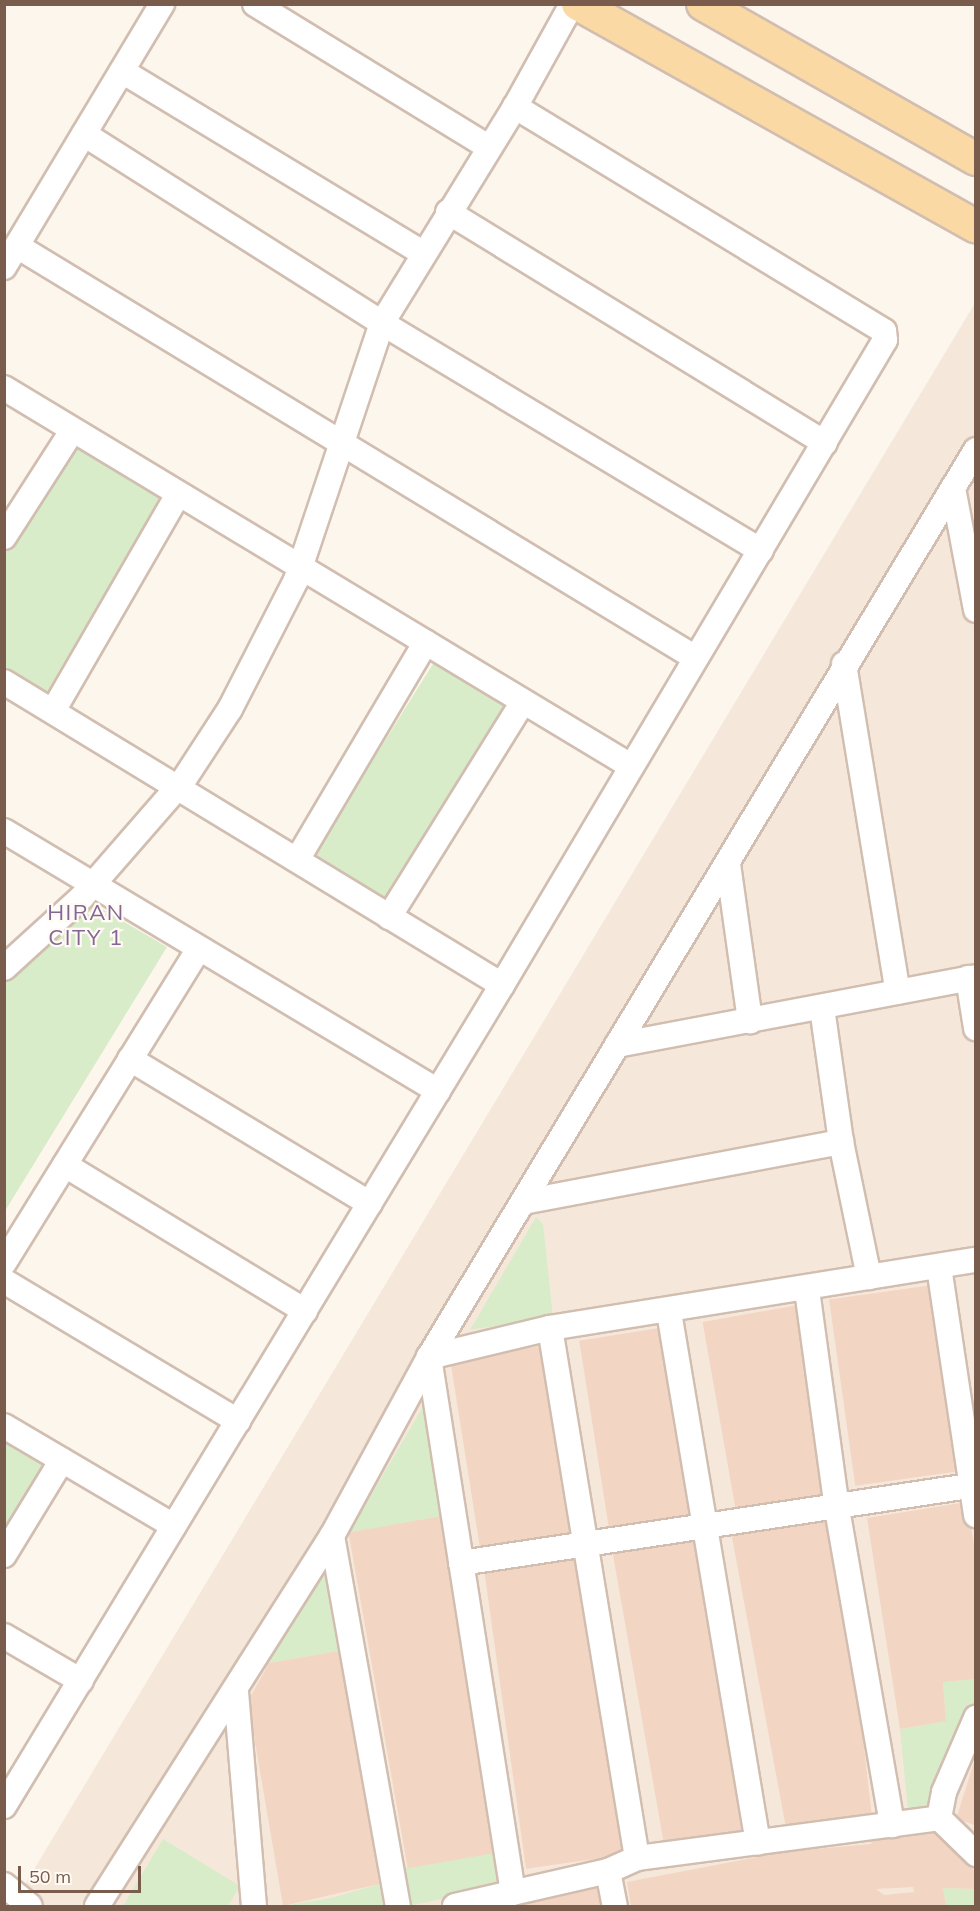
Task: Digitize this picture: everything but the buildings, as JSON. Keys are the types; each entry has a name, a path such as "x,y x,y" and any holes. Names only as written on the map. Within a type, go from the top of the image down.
{"main road":[{"path":"578,4 975,226"},
{"path":"703,4 975,159"}],"street":[{"path":"4,267 162,4"},
{"path":"255,4 488,147"},
{"path":"4,968 93,884 176,786 254,668 298,569 382,323 488,147 515,107 572,4"},
{"path":"122,71 423,253"},
{"path":"7,1795 81,1681 370,1204 885,340 884,331 515,107"},
{"path":"84,134 382,323 760,550"},
{"path":"448,212 825,443"},
{"path":"17,246 694,657"},
{"path":"4,388 298,569 426,642 522,702 630,765"},
{"path":"4,537 72,431"},
{"path":"97,1906 236,1692 332,1536 429,1358 616,1045 728,864 844,664 975,450"},
{"path":"953,488 975,610"},
{"path":"53,711 177,496"},
{"path":"297,860 426,642"},
{"path":"844,664 898,992"},
{"path":"4,682 502,985"},
{"path":"389,916 522,702"},
{"path":"4,831 438,1091"},
{"path":"728,864 750,1022"},
{"path":"4,1263 199,948"},
{"path":"616,1045 750,1022 972,977 975,1028"},
{"path":"822,1008 841,1142 869,1277"},
{"path":"130,1059 370,1204"},
{"path":"523,1202 841,1142"},
{"path":"65,1165 305,1311"},
{"path":"429,1358 550,1328 807,1290 869,1277 975,1260"},
{"path":"939,1267 975,1515"},
{"path":"4,1281 238,1421"},
{"path":"807,1290 836,1503 892,1825"},
{"path":"669,1312 758,1842"},
{"path":"550,1328 637,1858"},
{"path":"429,1358 513,1893"},
{"path":"4,1426 174,1526"},
{"path":"4,1555 62,1460"},
{"path":"461,1563 705,1527 836,1503 969,1486"},
{"path":"332,1536 398,1906"},
{"path":"4,1636 81,1681"},
{"path":"236,1692 254,1906"},
{"path":"939,1818 944,1792 975,1718"},
{"path":"455,1906 608,1871 637,1858 939,1818"},
{"path":"939,1818 975,1854"},
{"path":"608,1871 615,1906"},
{"path":"4,1885 30,1906"}],"shaded area":[{"path":"975,303 975,1906 12,1906"}],"green space":[{"path":"72,431 177,496 44,712 5,687 4,541"},
{"path":"441,651 523,702 389,918 306,866"},
{"path":"92,903 167,947 5,1211 5,977"},
{"path":"536,1217 543,1224 553,1317 470,1330"},
{"path":"434,1388 448,1515 349,1533"},
{"path":"5,1440 49,1467 5,1540"},
{"path":"326,1562 344,1650 269,1663"},
{"path":"975,1679 975,1701 933,1805 924,1811 908,1811 900,1729 946,1721 943,1682"},
{"path":"163,1839 240,1886 228,1906 123,1906"},
{"path":"505,1851 511,1884 408,1906 405,1868"},
{"path":"379,1884 385,1906 283,1906 331,1898"},
{"path":"943,1888 975,1889 975,1906 946,1906"}],"district":[{"name":"HIRAN CITY 1","path":"86,924"}]}
